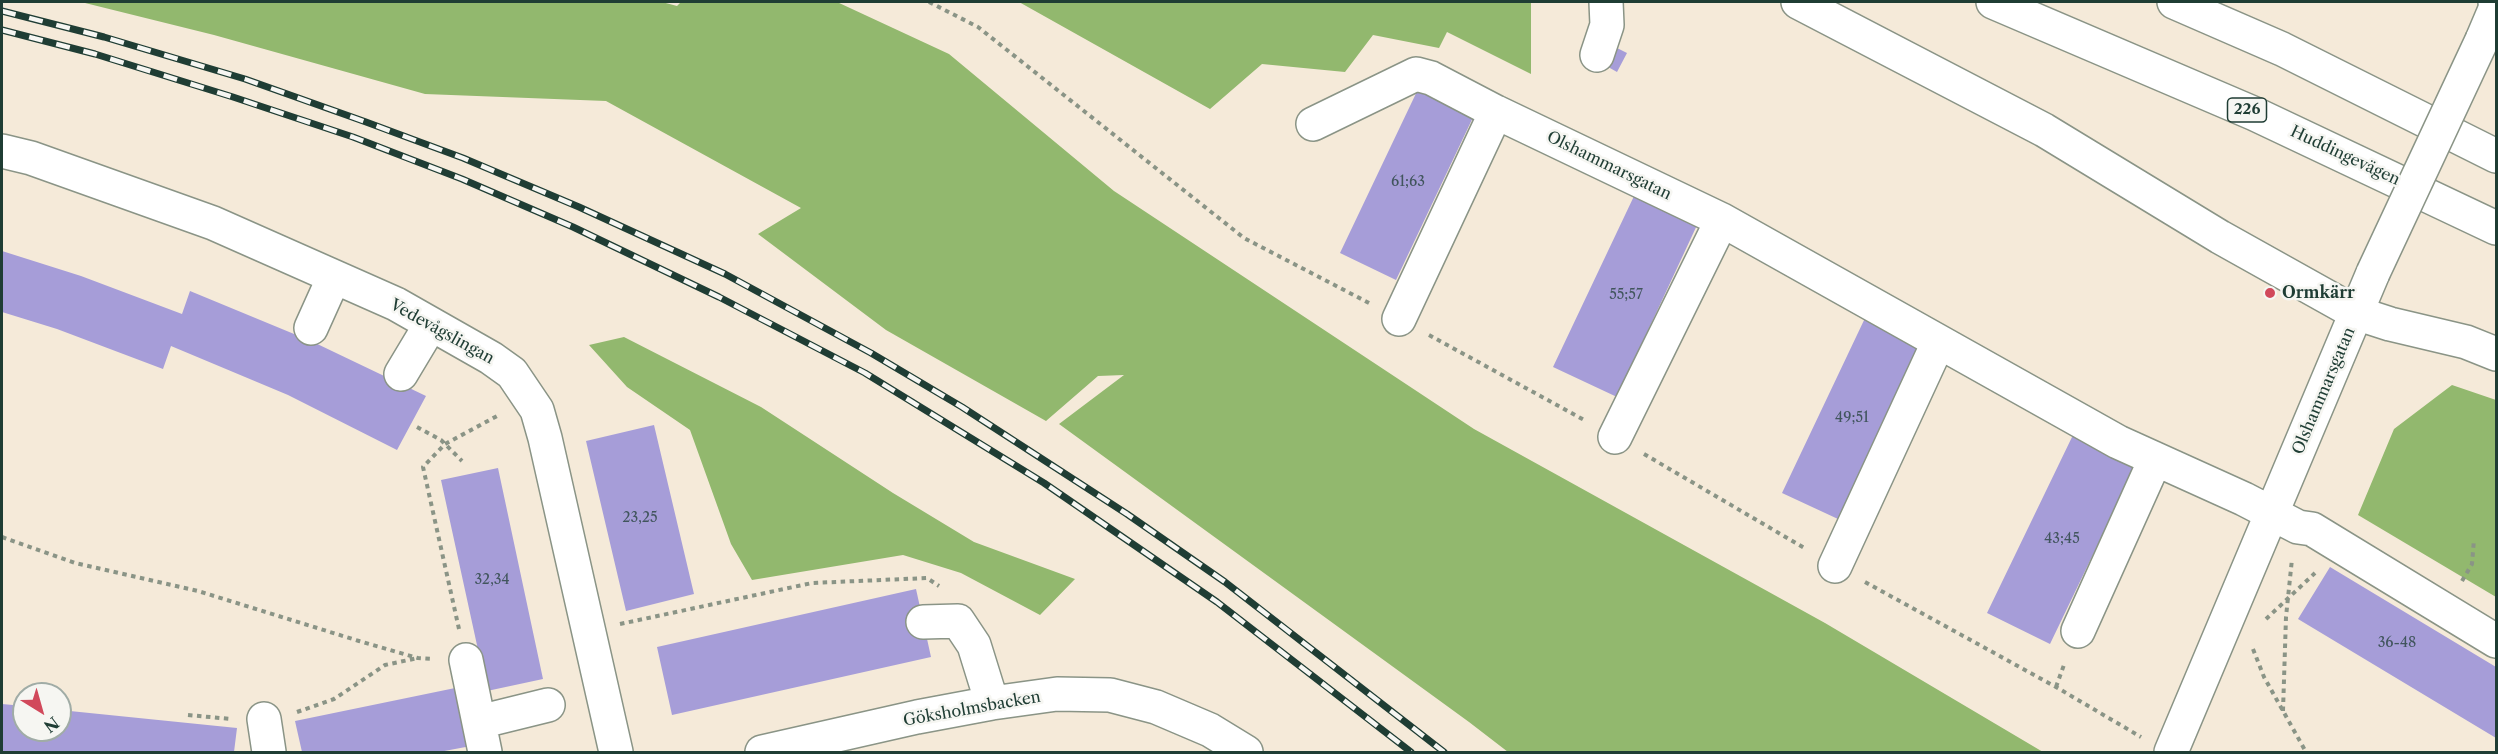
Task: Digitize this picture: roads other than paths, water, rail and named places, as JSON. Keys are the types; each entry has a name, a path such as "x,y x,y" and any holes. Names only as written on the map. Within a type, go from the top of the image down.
{"street":[{"path":"1597,55 1607,25 1606,2"},
{"path":"1798,2 2044,129 2220,237 2356,313 2390,324 2466,342 2496,354"},
{"name":"Huddingevägen","path":"1993,2 2255,114 2496,228"},
{"path":"2174,2 2282,49 2496,156"},
{"name":"Olshammarsgatan","path":"2158,746 2225,625 2373,273 2496,7"},
{"name":"Olshammarsgatan","path":"1313,124 1416,74 1431,78 1496,112 1722,220 1938,343 2155,460 2298,527 2312,529 2496,641"},
{"path":"1399,319 1496,112"},
{"name":"Vedevågslingan","path":"2,151 31,158 213,223 396,304 491,358 512,373 537,411 616,753"},
{"path":"1615,437 1722,220"},
{"path":"311,328 334,277"},
{"path":"402,374 431,324"},
{"path":"1835,566 1938,343"},
{"path":"2078,631 2155,460"},
{"path":"923,622 958,621 974,645 992,703"},
{"path":"466,660 482,737 548,705"},
{"name":"Göksholmsbacken","path":"762,753 813,747 992,703 1058,694 1110,696 1156,706 1210,730 1246,753"},
{"path":"264,720 269,753"}],"railway":[{"path":"2,11 104,37 245,79 366,122 463,158 579,207 725,274 871,353 962,407 1127,514 1225,582 1444,752"},
{"path":"2,30 95,54 353,137 462,179 573,227 719,297 865,373 1044,483 1217,602 1411,752"}],"place":[{"name":"Ormkärr","path":"2270,293"}]}
